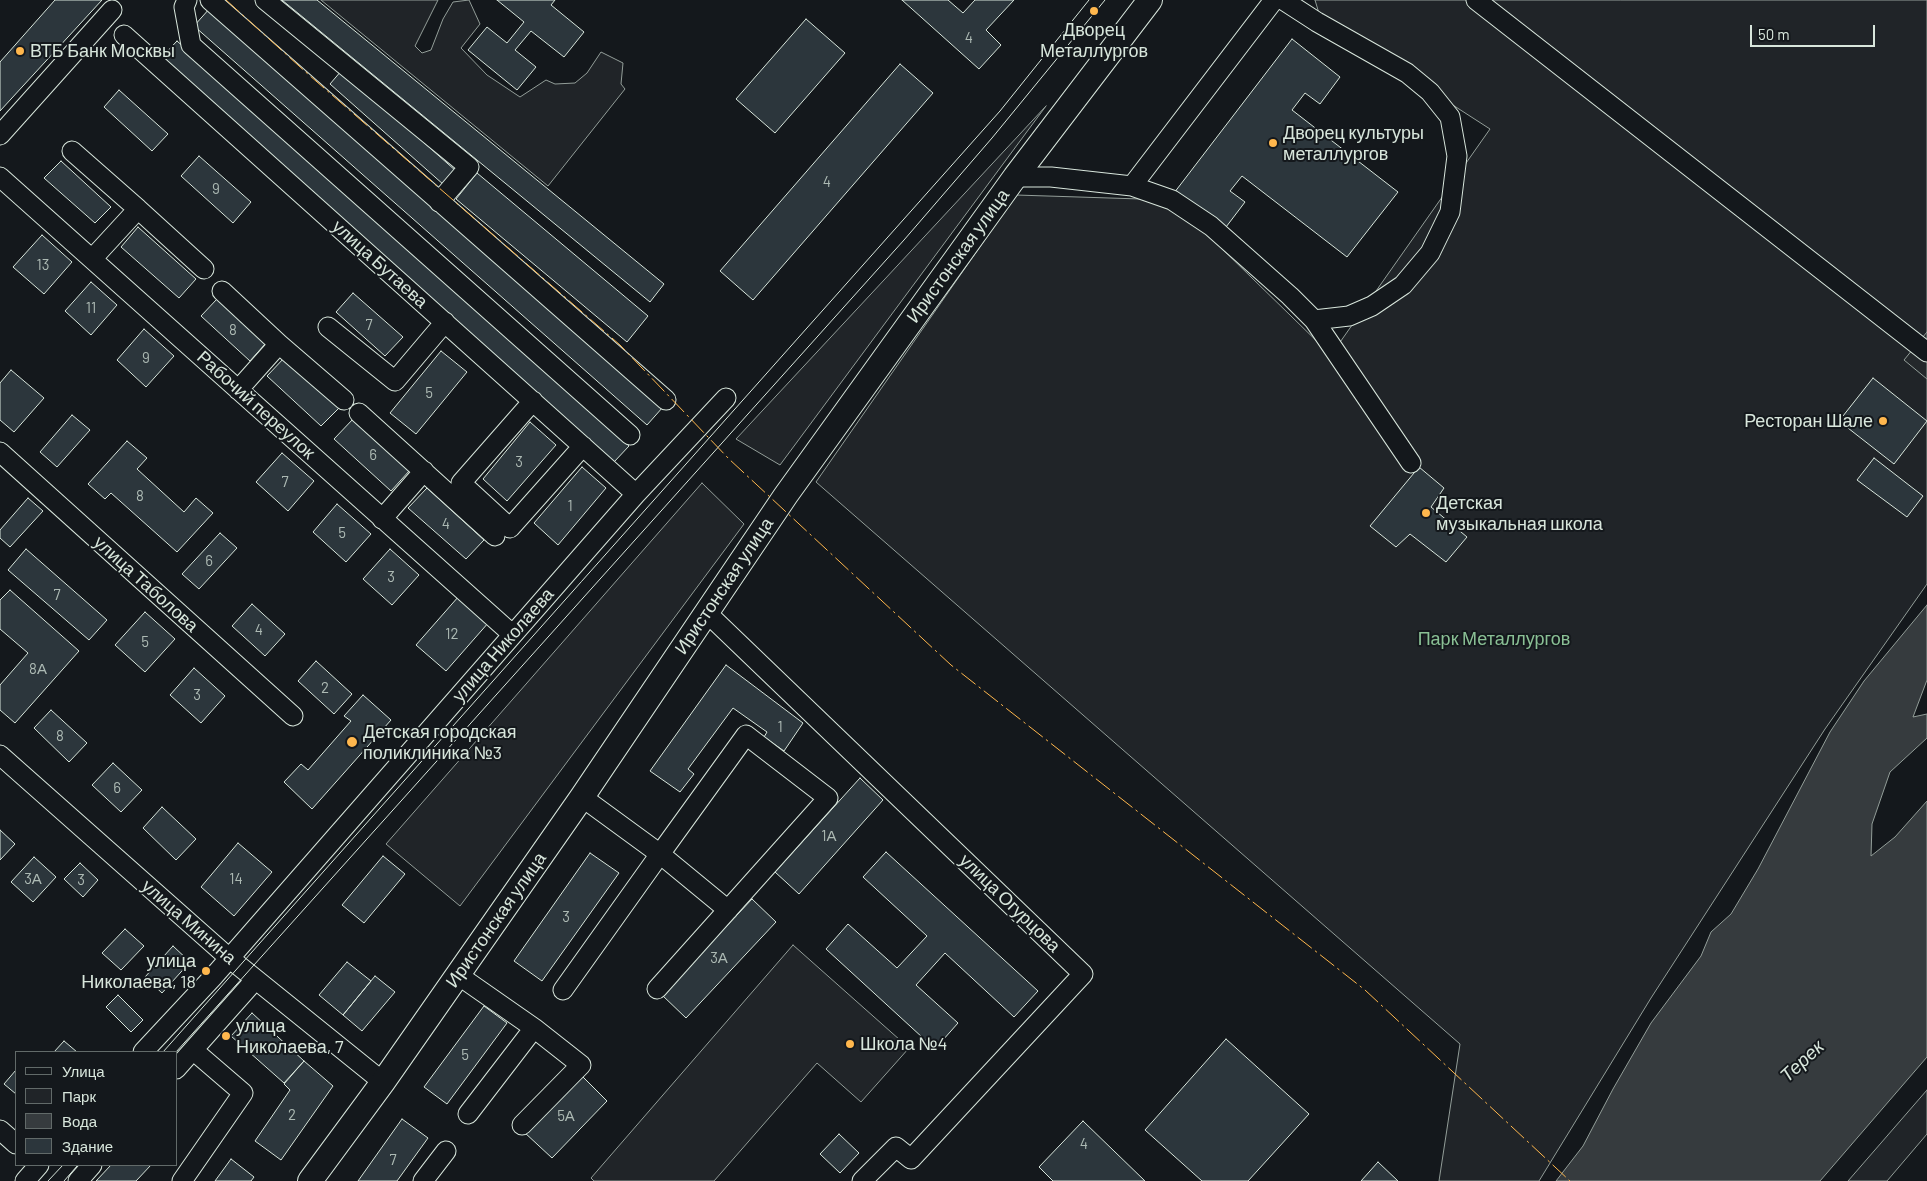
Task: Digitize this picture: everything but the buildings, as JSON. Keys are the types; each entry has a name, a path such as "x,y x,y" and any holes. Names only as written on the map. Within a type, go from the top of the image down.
{"main road":[{"name":"Иристонская улица","path":"310,1181 383,1082 582,797 786,494 1015,176 1150,0"}],"street":[{"path":"187,0 184,7 191,45 630,435"},
{"path":"210,0 666,400"},
{"path":"265,0 469,167 440,202"},
{"path":"1132,186 1274,0"},
{"path":"1283,0 1317,22 1407,73 1430,92 1450,117 1457,156 1450,212 1430,253 1402,285 1372,306 1349,316 1314,320"},
{"path":"1476,0 1927,352"},
{"path":"0,135 112,10"},
{"name":"улица Бутаева","path":"124,35 636,494"},
{"path":"72,151 204,269"},
{"path":"1015,176 1051,177 1132,186 1172,200 1211,226 1284,290 1314,320 1411,463"},
{"name":"Рабочий переулок","path":"0,177 512,634"},
{"path":"92,259 138,209"},
{"path":"222,291 279,344 344,400"},
{"path":"328,327 395,381 445,322"},
{"path":"238,390 279,344"},
{"name":"улица Николаева","path":"144,1051 636,494 726,398"},
{"path":"533,401 461,483 503,522 510,528 583,446"},
{"path":"359,413 495,536"},
{"name":"улица Таболова","path":"0,452 293,716"},
{"path":"382,519 424,471"},
{"name":"улица Огурцова","path":"706,612 1084,974 911,1159 896,1147 862,1181"},
{"path":"563,990 746,735 828,798 658,989"},
{"name":"улица Минина","path":"0,755 228,957 383,1082"},
{"path":"582,797 660,854 728,910"},
{"path":"458,975 534,1028 581,1065 522,1125"},
{"path":"178,1067 255,980"},
{"path":"468,1114 534,1028"},
{"path":"182,1181 242,1093 193,1050"},
{"path":"0,1130 15,1143"},
{"path":"423,1181 446,1151"},
{"path":"25,1181 38,1166"},
{"path":"78,1181 91,1166"}],"green space":[{"path":"321,0 438,0 415,46 422,53 431,50 443,19 453,2 469,0 480,24 461,48 487,75 520,97 546,80 555,84 575,83 587,73 601,52 623,63 621,84 625,89 548,186"},
{"name":"Парк Металлургов","path":"1315,0 1927,0 1927,584 1825,729 1651,998 1539,1181 1439,1181 1460,1044 816,482 1016,195 1172,200 1331,355 1490,129 1321,20"},
{"path":"1046,106 780,465 736,439"},
{"path":"702,483 744,524 460,906 386,844"},
{"path":"793,945 909,1048 861,1102 817,1063 714,1181 594,1181 591,1178"},
{"path":"1927,1090 1927,1134 1887,1181 1848,1181"}],"shaded area":[{"path":"1927,332 1927,379 1904,360"}],"water":[{"name":"Терек","path":"1927,605 1927,680 1913,717 1927,714 1927,738 1890,772 1872,824 1871,856 1895,837 1927,801 1927,1057 1820,1181 1556,1181 1583,1146 1651,1023 1701,956 1711,932 1731,914 1758,869 1830,732 1864,681"}],"tram line":[{"path":"164,1051 1000,111 1089,0"},
{"path":"177,1051 904,240 992,138 1105,0"},
{"path":"48,1181 62,1166"},
{"path":"64,1181 77,1166"}],"power":[{"path":"226,0 309,75 620,345 729,459 951,665 1365,990 1570,1181"}],"place":[{"name":"Дворец Металлургов","path":"1094,11"},
{"name":"ВТБ Банк Москвы","path":"20,51"},
{"name":"Дворец культуры металлургов","path":"1273,143"},
{"name":"Ресторан Шале","path":"1883,421"},
{"name":"Детская музыкальная школа","path":"1426,513"},
{"name":"Детская городская поликлиника №3","path":"352,742"},
{"name":"улица Николаева, 18","path":"206,971"},
{"name":"улица Николаева, 7","path":"226,1036"},
{"name":"Школа №4","path":"850,1044"}]}
